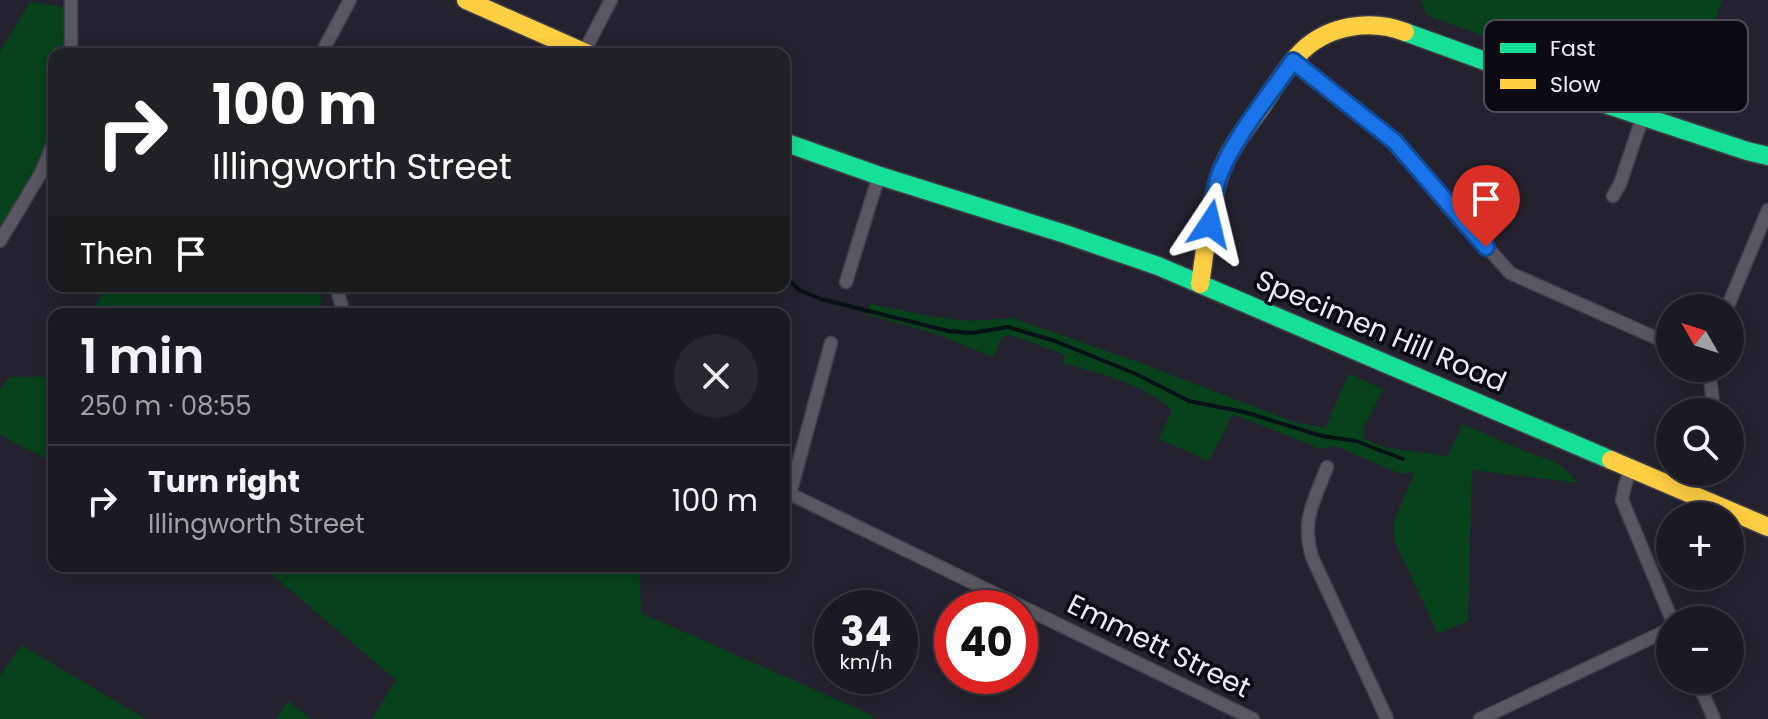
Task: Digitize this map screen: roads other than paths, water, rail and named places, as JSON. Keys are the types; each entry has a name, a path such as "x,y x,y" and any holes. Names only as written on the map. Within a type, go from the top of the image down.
{"main road":[{"path":"466,0 575,48"},
{"path":"1200,284 1215,194 1223,167 1242,134 1304,49 1329,34 1359,25 1385,25 1484,60"},
{"path":"1632,112 1768,156"},
{"name":"Specimen Hill Road","path":"790,144 853,168 1111,249 1200,284 1768,527"}],"street":[{"path":"71,0 71,48"},
{"path":"324,48 350,0"},
{"path":"588,48 611,0"},
{"path":"1293,61 1394,141 1510,273 1656,338"},
{"path":"1613,196 1643,116"},
{"path":"0,241 48,156"},
{"path":"846,282 879,175"},
{"path":"1733,294 1768,210"},
{"path":"790,482 831,343"},
{"path":"1327,467 1309,514 1309,547 1387,719"},
{"path":"1631,469 1622,500 1666,606"},
{"name":"Emmett Street","path":"790,493 1253,719"},
{"path":"1480,719 1656,636"},
{"path":"1703,694 1714,719"}],"waterway":[{"path":"790,281 799,290 821,299 948,331 972,333 1008,327 1055,341 1136,374 1189,401 1244,412 1322,436 1356,441 1403,459"}]}
